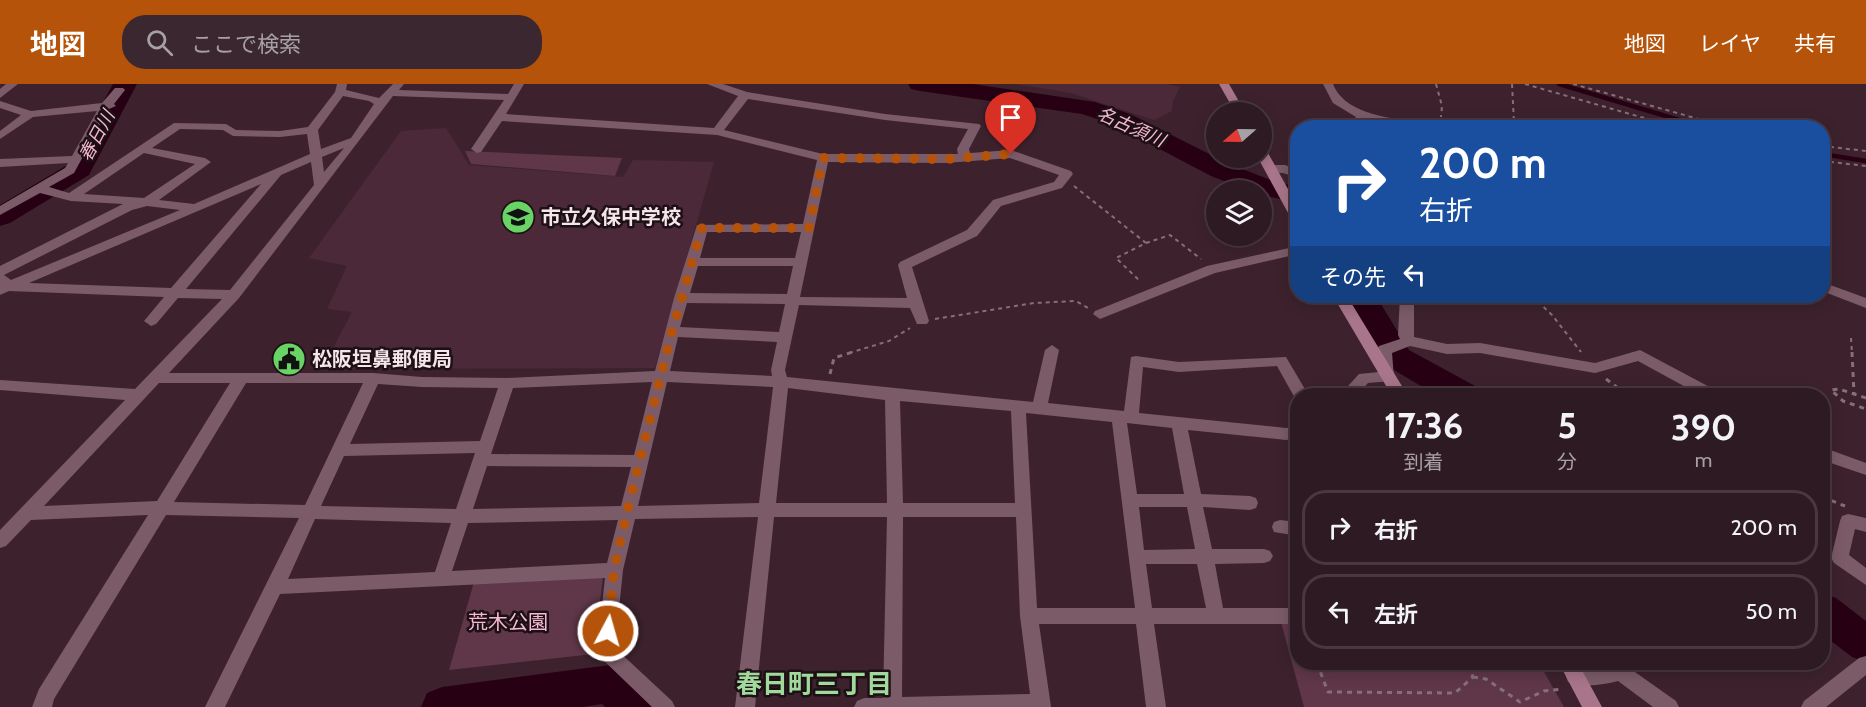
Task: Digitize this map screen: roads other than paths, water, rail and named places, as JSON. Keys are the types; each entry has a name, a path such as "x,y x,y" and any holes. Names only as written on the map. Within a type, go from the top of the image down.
{"main road":[{"path":"1224,84 1234,102"},
{"path":"1272,167 1290,204"},
{"path":"1344,303 1395,388"},
{"path":"1568,676 1593,707"}],"street":[{"path":"0,95 13,84"},
{"path":"0,104 30,114 120,105 131,84"},
{"path":"477,149 519,84"},
{"path":"712,84 746,95 885,117 975,126 963,148 965,157"},
{"path":"1328,84 1336,100 1350,111 1387,120"},
{"path":"320,185 312,130 341,88 380,103"},
{"path":"0,542 234,295 355,141 380,103 395,89 511,97"},
{"path":"0,211 70,170 119,90"},
{"path":"717,132 746,95"},
{"path":"0,136 30,114"},
{"path":"1360,120 1364,116"},
{"path":"499,117 717,132 823,158 946,159 1011,154 1067,174 1058,185 997,203 972,233 905,265 907,278 922,321"},
{"path":"71,196 178,125 226,127 232,133 279,134 312,130"},
{"path":"3,285 195,208 342,144 355,141"},
{"path":"0,272 128,207 147,202 205,162 141,149"},
{"path":"745,707 781,382 778,370 823,158"},
{"path":"0,163 76,159"},
{"path":"1276,172 1290,165"},
{"path":"1276,172 1290,173"},
{"path":"151,321 277,173"},
{"path":"39,188 60,195 195,208"},
{"path":"665,707 606,651 614,570 627,512 672,332 702,228 809,228"},
{"path":"1100,314 1212,269 1290,252"},
{"path":"692,262 801,262"},
{"path":"3,285 234,295"},
{"path":"1830,289 1866,303"},
{"path":"681,298 916,303"},
{"path":"1408,303 1405,335 1409,341"},
{"path":"672,332 784,337"},
{"path":"1355,388 1364,378 1387,376 1384,351 1409,341 1447,349 1479,348 1595,368 1640,355 1700,388"},
{"path":"1040,408 1052,350"},
{"path":"1156,707 1130,501 1125,418 1136,361 1179,367 1281,361 1296,388"},
{"path":"157,378 373,378 422,382 507,383 661,376 781,382 892,396 1040,408 1290,433"},
{"path":"42,707 46,695 159,508 242,377"},
{"path":"214,707 275,587 373,378"},
{"path":"441,578 507,383"},
{"path":"0,385 138,395"},
{"path":"892,396 895,510 892,706"},
{"path":"864,707 1041,705 1029,615 1018,406"},
{"path":"1179,423 1216,616"},
{"path":"338,450 483,453 641,461"},
{"path":"1830,456 1866,469"},
{"path":"1130,501 1194,500 1250,503"},
{"path":"29,513 159,508 462,516 768,510 1023,510"},
{"path":"1866,525 1848,521 1840,558 1866,578"},
{"path":"1280,527 1290,528"},
{"path":"1137,557 1264,556"},
{"path":"275,587 614,570"},
{"path":"1029,615 1290,616"},
{"path":"1811,707 1866,664"},
{"path":"1568,676 1604,676 1620,670"},
{"path":"1628,670 1669,707"}],"waterway":[{"name":"春日川","path":"0,217 80,169 125,84"},
{"name":"名古須川","path":"920,84 1086,107 1121,119 1220,170 1269,189 1290,193"},
{"path":"1559,84 1679,120"},
{"path":"1830,155 1866,161"},
{"name":"名古須川","path":"1365,303 1398,358 1451,388"},
{"name":"名古須川","path":"1830,616 1866,644"},
{"name":"春日川","path":"442,707 610,684 634,707"}],"place":[{"name":"市立久保中学校","path":"518,217"},
{"name":"松阪垣鼻郵便局","path":"289,359"}],"district":[{"name":"春日町三丁目","path":"814,684"}],"park label":[{"name":"荒木公園","path":"508,622"}]}
